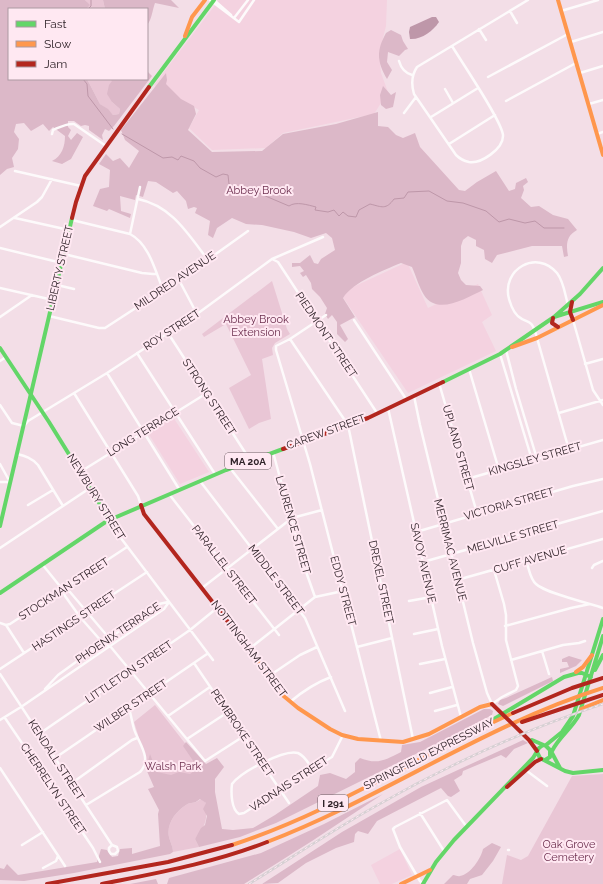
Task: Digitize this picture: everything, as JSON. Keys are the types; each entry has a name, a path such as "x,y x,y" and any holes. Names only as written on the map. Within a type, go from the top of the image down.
{"main road":[{"name":"LIBERTY STREET","path":"184,39 192,17 205,0"},
{"path":"558,0 603,155"},
{"name":"LIBERTY STREET","path":"0,526 2,511 24,426 69,230 81,186 88,172 106,146 212,1"},
{"name":"CAREW STREET","path":"0,592 108,520 250,460 303,442 378,413 500,354 554,317 572,302 603,268"},
{"path":"572,302 570,312 573,320"},
{"name":"MA 20A","path":"554,317 603,304"},
{"name":"MA 20A","path":"573,320 603,304"},
{"path":"554,317 552,323 558,328"},
{"name":"CAREW STREET","path":"506,350 537,338 573,320"},
{"name":"NEWBURY STREET","path":"0,348 80,472 106,514 108,520"},
{"name":"NOTTINGHAM STREET","path":"141,506 144,514 249,649 280,693 290,702 316,720 343,735 358,740 399,742 429,734 486,705 492,704"},
{"path":"423,884 444,851 466,826 533,758 538,748 560,734 570,722 576,709 603,619"},
{"path":"500,792 527,771 535,762 549,758 558,740 577,720 582,708 603,636"},
{"path":"480,728 549,685 575,673 601,646"},
{"path":"591,677 603,655"},
{"path":"575,673 591,677"},
{"name":"SPRINGFIELD EXPRESSWAY","path":"47,884 179,859 212,851 285,826 514,712 603,678"},
{"name":"SPRINGFIELD EXPRESSWAY","path":"102,884 202,863 265,843 335,812 537,712 603,688"},
{"path":"498,730 603,696"},
{"path":"582,708 603,700"},
{"path":"492,704 529,740 538,756 556,768 573,772 603,770"},
{"path":"529,740 550,747 560,768"},
{"path":"401,884 431,870"}],"street":[{"path":"234,18 248,0"},
{"path":"212,1 239,22 254,0"},
{"path":"452,46 503,130 503,138 497,150 478,162 462,160 456,155 416,97 412,87 412,75 417,67 528,0"},
{"path":"561,11 598,0"},
{"path":"510,11 517,23"},
{"path":"480,29 486,40"},
{"path":"571,42 603,32"},
{"path":"488,77 568,34"},
{"path":"398,61 407,74 412,75"},
{"path":"506,101 577,63"},
{"path":"580,73 603,66"},
{"path":"431,117 478,88"},
{"path":"445,89 453,103"},
{"path":"404,113 416,97"},
{"path":"589,104 603,100"},
{"path":"449,144 495,115"},
{"path":"52,134 53,130 74,124 106,146"},
{"path":"597,134 603,132"},
{"path":"15,171 81,186"},
{"path":"0,227 37,202 42,197 52,179"},
{"path":"130,234 140,187"},
{"path":"138,199 155,205 171,215 208,260"},
{"path":"14,218 69,230"},
{"path":"72,220 130,234 137,238 142,242 163,290"},
{"name":"MILDRED AVENUE","path":"49,316 105,328 208,260 248,231"},
{"name":"ROY STREET","path":"24,426 28,421 197,314 272,259 323,237"},
{"path":"0,248 62,263"},
{"path":"64,254 156,274"},
{"name":"PIEDMONT STREET","path":"272,259 278,262 378,413"},
{"path":"568,305 561,281 556,273 544,264 528,263 518,268 512,274 508,282 509,301 518,316 528,321 535,330 569,450"},
{"path":"178,280 197,314"},
{"path":"57,285 74,289"},
{"path":"0,288 53,300"},
{"path":"0,317 32,295"},
{"path":"326,315 290,339 348,425"},
{"path":"354,320 406,399"},
{"path":"573,320 593,390 602,401 603,405"},
{"name":"STRONG STREET","path":"168,333 250,460"},
{"name":"EDDY STREET","path":"290,339 276,347 276,350 322,510 381,741"},
{"path":"506,350 537,459"},
{"path":"137,353 215,474"},
{"path":"500,354 532,460"},
{"path":"0,361 6,357"},
{"path":"585,364 603,359"},
{"path":"469,369 499,470"},
{"path":"106,373 179,489"},
{"name":"UPLAND STREET","path":"439,383 477,513"},
{"path":"74,393 138,496 141,506"},
{"name":"LONG TERRACE","path":"80,472 207,393"},
{"name":"MERRIMAC AVENUE","path":"414,396 475,652 487,693 492,704"},
{"path":"559,413 602,401"},
{"path":"0,405 12,423 24,426"},
{"name":"SAVOY AVENUE","path":"388,408 445,659 461,717"},
{"name":"DREXEL STREET","path":"348,425 414,739"},
{"name":"KINGSLEY STREET","path":"467,479 603,440"},
{"name":"LAURENCE STREET","path":"273,452 314,597"},
{"path":"17,454 34,460 63,506"},
{"path":"0,464 10,482 0,482"},
{"path":"230,468 278,529"},
{"name":"VICTORIA STREET","path":"416,532 477,513 603,478"},
{"name":"MIDDLE STREET","path":"199,481 306,618 344,711"},
{"path":"0,548 90,488"},
{"path":"28,505 53,490"},
{"name":"PARALLEL STREET","path":"169,494 279,635"},
{"path":"202,588 291,518 322,510"},
{"name":"MELVILLE STREET","path":"423,562 603,511"},
{"name":"NEWBURY STREET","path":"108,520 213,660"},
{"name":"CUFF AVENUE","path":"457,580 603,539"},
{"name":"STOCKMAN STREET","path":"0,623 6,626 10,624 128,547"},
{"path":"526,561 533,581 536,584 550,591 603,608"},
{"path":"592,568 594,565 603,561"},
{"path":"42,564 63,590 65,596 80,617 102,642 110,646 205,762 244,736"},
{"path":"494,570 504,604 506,640 511,660 585,641"},
{"name":"HASTINGS STREET","path":"0,669 147,572"},
{"path":"63,590 70,592 109,638 110,646"},
{"path":"249,649 300,610 314,597 343,591"},
{"path":"409,601 431,597"},
{"name":"PHOENIX TERRACE","path":"42,693 58,675 78,659 162,602 169,602"},
{"name":"PHOENIX TERRACE","path":"0,720 164,609 169,602"},
{"path":"505,626 590,604"},
{"name":"LITTLETON STREET","path":"39,734 190,630 217,608"},
{"path":"141,617 144,622"},
{"path":"136,620 140,625"},
{"path":"6,626 24,654"},
{"path":"414,634 438,628"},
{"path":"357,647 392,638"},
{"path":"268,677 300,655 317,647"},
{"path":"542,651 548,674"},
{"name":"WILBER STREET","path":"55,758 207,654"},
{"path":"78,659 82,665"},
{"path":"420,664 445,659"},
{"name":"NOTTINGHAM STREET","path":"492,704 518,688 518,682 511,660"},
{"name":"PEMBROKE STREET","path":"194,663 289,803"},
{"path":"73,664 76,669"},
{"name":"KENDALL STREET","path":"0,674 112,845"},
{"path":"290,702 310,686 330,677"},
{"path":"168,716 210,687"},
{"path":"430,693 452,687"},
{"path":"435,711 457,705"},
{"path":"86,806 142,770 145,763 144,754 141,743 137,738 129,708"},
{"path":"187,739 228,712"},
{"name":"CHERRELYN STREET","path":"5,718 89,842 100,862"},
{"name":"VADNAIS STREET","path":"262,763 232,784 235,810 239,814 246,812 332,757 343,735"},
{"path":"72,783 132,740 137,738"},
{"path":"262,763 275,756 294,752 303,756 312,769"},
{"path":"0,768 65,866"},
{"path":"527,771 547,786"},
{"path":"423,884 400,847 393,830 394,827 447,800 466,826"},
{"path":"420,814 444,851"},
{"path":"22,845 43,832"},
{"path":"43,868 56,861 58,856"}],"shaded area":[{"path":"219,0 387,0 386,26 379,54 381,73 388,92 374,114 283,133 266,148 212,150 189,128 199,110 154,85"},
{"path":"432,17 436,17 439,22 433,29 418,38 410,39 410,27"},
{"path":"407,262 428,308 478,284 492,315 482,322 496,351 408,393 340,293"},
{"path":"173,417 209,472 180,484 148,433"},
{"path":"400,849 412,875 392,884 380,884 371,865"}],"green space":[{"path":"0,0 85,0 90,5 87,8 8,8 8,80 88,80 100,104 108,109 113,115 119,114 120,109 112,102 107,94 109,85 112,81 111,80 148,80 148,72 152,76 114,126 109,131 105,129 102,135 103,140 89,130 89,126 81,126 74,121 68,121 68,127 71,130 68,136 71,140 77,133 83,137 71,159 62,164 52,161 62,150 65,136 53,127 49,131 43,124 31,131 24,123 16,124 14,132 19,139 18,149 12,158 14,167 7,169 0,175"},
{"path":"85,0 103,0 105,8 87,8 89,5"},
{"path":"103,0 171,0 179,8 155,3 148,24 148,8 105,8"},
{"path":"391,30 401,35 408,49 399,56 388,52 387,62 392,70 387,79 381,67 379,51 386,33"},
{"path":"166,73 166,84 181,99 194,106 196,114 188,130 212,152 262,151 283,134 336,124 378,112 378,126 388,127 396,135 403,138 415,133 420,147 459,190 465,191 496,171 509,191 515,189 516,183 526,178 528,182 523,186 524,190 521,198 531,207 539,206 553,215 568,219 577,230 573,232 569,238 567,248 568,256 564,257 562,246 532,246 497,255 492,263 485,259 484,250 476,246 476,240 468,236 463,240 461,246 461,263 458,273 461,280 466,285 480,286 483,290 460,301 444,305 436,304 424,295 412,267 401,263 361,282 343,298 355,317 340,325 348,339 345,342 337,334 337,322 332,315 328,319 325,314 327,308 320,297 312,289 311,283 306,275 303,277 300,273 304,271 300,266 292,267 292,263 300,263 310,255 314,263 318,264 321,259 335,250 332,238 326,233 311,238 294,232 262,225 246,224 232,218 217,228 213,238 208,235 210,221 195,213 197,208 194,207 188,209 186,201 177,191 173,193 156,182 148,181 143,197 136,195 135,200 120,196 121,211 131,214 130,218 109,209 107,211 93,206 100,189 109,187 110,170 99,164 106,154 113,161 120,158 129,168 139,151 125,140 121,130"},
{"path":"88,80 112,80 112,102 120,109 119,114 113,115 100,104"},
{"path":"383,86 391,95 396,92 393,107 386,109 381,105 380,95"},
{"name":"Abbey Brook Extension","path":"272,281 287,329 290,334 275,343 272,348 273,355 262,359 271,419 259,423 249,429 229,388 251,375 226,324 204,337 202,334"},
{"path":"569,656 582,660 576,666 560,673 560,669 569,667 567,662 562,662 562,659"},
{"path":"552,677 553,681 503,706 498,704 500,700"},
{"name":"Walsh Park","path":"155,705 213,779 158,798 134,722"},
{"path":"484,709 490,709 493,711 492,715 276,823 240,837 199,847 195,839 201,828 205,825 207,816 203,809 206,803 200,799 182,808 175,814 170,823 168,832 173,852 170,854 74,873 24,881 0,880 0,868 4,869 7,864 18,875 97,862 101,849 107,850 112,857 118,856 120,849 132,848 132,854 160,846 159,810 148,789 154,787 146,769 150,754 157,772 171,775 179,772 190,774 198,768 183,746 186,742 206,764 217,758 224,767 215,779 215,792 222,829 233,830 253,828 318,786 320,775 330,773 346,779 355,772 355,763 360,758 372,761 381,761 401,752 402,745 420,742"},
{"path":"523,740 528,743 514,749 506,758 501,755 463,771 462,775 454,780 460,791 451,797 448,796 441,788 377,821 368,834 358,831 355,834 354,842 336,848 306,863 278,883 262,884 342,832 421,787"},
{"name":"Oak Grove Cemetery","path":"603,774 603,884 502,884 507,855 521,860 528,856 572,776"},
{"path":"383,794 244,884 167,884 169,878 261,853 324,824"},
{"path":"201,799 206,803 206,815 204,826 195,839 199,847 173,852 168,832 170,823 175,814 186,805"},
{"path":"492,843 501,847 493,861 482,875 470,879 467,884 444,884 453,875 464,875 472,869 478,861 483,849"},
{"path":"156,879 158,884 130,884"}],"waterway":[{"name":"Abbey Brook","path":"89,8 91,6 91,0"},
{"name":"Abbey Brook","path":"84,80 87,84 88,96 113,129"},
{"name":"Abbey Brook","path":"122,134 163,158 172,157 178,160 181,156 194,161 200,168 216,177 223,174 228,175 229,184 256,192 289,206 302,204 316,207 315,210 328,212 334,210 339,216 343,212 348,216 356,217 359,210 370,204 384,207 389,205 394,199 404,198 408,192 429,191 447,201 463,203 486,211 499,222 509,219 525,223 535,221 544,228 564,228"}],"railway":[{"path":"249,884 360,815 431,776 515,737 603,704"}],"traffic: fast":[{"path":"149,87 214,0"},
{"path":"0,526 72,218"},
{"path":"554,317 580,294 603,268"},
{"path":"443,382 500,354 554,317 603,302"},
{"path":"0,348 49,422 106,514 108,520"},
{"path":"0,593 107,521 226,470 283,449"},
{"path":"546,745 562,732 573,716 603,619"},
{"path":"552,751 558,741 579,715 603,636"},
{"path":"595,670 603,655"},
{"path":"494,719 564,677 578,673 591,677"},
{"path":"532,740 546,746 550,750 550,757 545,760"},
{"path":"423,884 436,862 454,840 533,758 539,748 543,745"},
{"path":"537,752 540,758 565,771 573,773 603,770"},
{"path":"552,753 560,768"}],"traffic: slow":[{"path":"185,36 192,17 205,0"},
{"path":"558,0 603,155"},
{"path":"512,347 537,338 603,305"},
{"path":"250,650 280,693 298,708 330,729 342,735 358,739 403,742 429,734 480,707 492,704"},
{"path":"576,672 583,667 592,655"},
{"path":"267,842 351,805 517,721 559,703 603,688"},
{"path":"581,709 603,700"},
{"path":"232,845 269,832 304,817 478,729 513,713"},
{"path":"401,884 430,870"}],"traffic: jam":[{"path":"72,218 85,176 149,87"},
{"path":"572,302 570,312 573,320"},
{"path":"553,318 552,323 558,327"},
{"path":"283,449 368,418 443,382"},
{"path":"141,505 144,514 250,650"},
{"path":"513,713 572,688 603,678"},
{"path":"522,722 603,695"},
{"path":"492,704 529,740 537,751"},
{"path":"507,787 535,762 541,759"},
{"path":"102,884 206,862 267,842"},
{"path":"47,884 168,862 232,845"}]}
